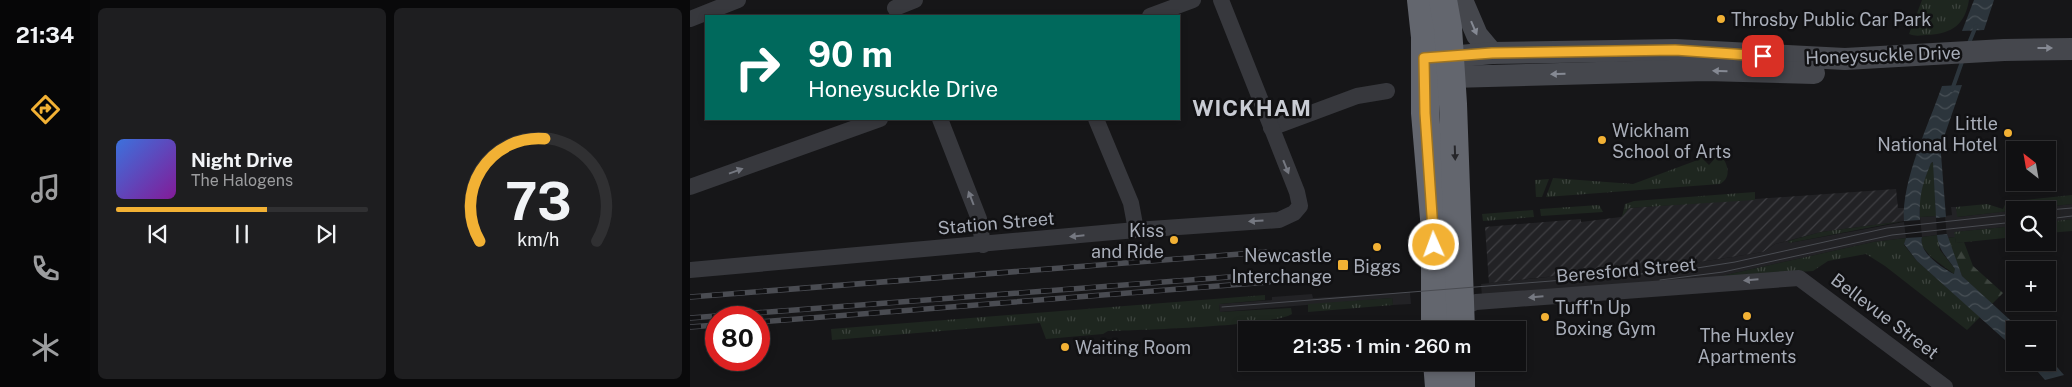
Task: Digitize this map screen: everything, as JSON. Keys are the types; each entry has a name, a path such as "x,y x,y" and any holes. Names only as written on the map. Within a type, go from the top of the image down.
{"highway":[{"path":"1421,0 1437,67 1461,321"},
{"path":"1435,321 1434,230 1425,113 1437,67 1442,0"},
{"path":"1438,371 1439,387"},
{"path":"1461,371 1461,387"}],"main road":[{"path":"1462,0 1477,35 1492,53"},
{"name":"Honeysuckle Drive","path":"1437,67 1492,53 1675,50 1799,58 1946,60 2072,49"},
{"name":"Honeysuckle Drive","path":"1981,58 2072,63"},
{"name":"Honeysuckle Drive","path":"1437,67 1706,70 1845,74 1946,60"}],"street":[{"path":"690,18 738,0"},
{"path":"895,8 915,0"},
{"path":"1153,15 1193,0"},
{"path":"1221,0 1271,128 1357,96 1388,91"},
{"path":"690,187 877,120"},
{"path":"940,120 979,219 983,245"},
{"path":"1096,120 1131,203 1136,230"},
{"name":"Station Street","path":"690,270 1136,230 1279,220 1294,213 1300,206 1271,128"},
{"name":"Beresford Street","path":"1461,321 1469,305 1476,302 1799,278"},
{"name":"Bellevue Street","path":"1799,278 1946,387"}],"shaded area":[{"path":"1896,189 1898,208 1904,208 1904,221 1821,232 1775,244 1763,252 1668,267 1662,261 1633,268 1489,283 1485,227 1581,219 1581,222 1621,217 1629,208"},
{"path":"2072,204 2072,219 2056,221 2056,206"},
{"path":"1951,207 1956,207 1958,217 2006,211 2006,227 1955,232 1955,237 1947,238 1945,216 1952,215"},
{"path":"1936,216 1937,235 1922,237 1920,217"},
{"path":"1904,222 1906,238 1873,242 1717,277 1482,298 1481,284 1633,268 1662,261 1669,267 1763,252 1775,244 1788,241 1789,243"},
{"path":"1410,292 1411,304 1393,305 1392,298 1220,312 1219,304 1272,300 1272,297 1312,294 1313,298"}],"green space":[{"path":"1922,0 1969,0 1961,22 1951,30 1919,36 1909,34"},
{"path":"1700,156 1709,165 1717,156 1724,160 1728,173 1723,182 1720,184 1546,197 1553,178 1633,184 1695,161"},
{"path":"1934,162 1936,216 1920,217 1920,188 1931,163"},
{"path":"1549,179 1542,197 1536,197 1535,180"},
{"path":"1755,192 1755,200 1629,208 1622,217 1625,204 1634,201"},
{"path":"2072,195 2072,204 2056,206 2056,201 2015,201"},
{"path":"2006,202 2006,211 1957,217 1956,207 1987,204 2003,209"},
{"path":"1599,205 1603,212 1541,216 1540,209"},
{"path":"1533,210 1534,217 1483,221 1482,214"},
{"path":"2072,219 2072,231 2056,232 2056,221"},
{"path":"1904,221 1789,243 1788,241 1821,232"},
{"path":"2006,227 2006,238 1956,243 1954,232"},
{"path":"1937,235 1940,250 1955,269 1956,272 1954,274 1931,257 1921,245 1922,237"},
{"path":"1955,237 1956,243 1964,242 1973,266 2003,293 1992,304 1962,276 1947,238"},
{"path":"1906,238 1904,245 1917,261 1980,317 1967,330 1885,266 1866,254 1828,261 1813,271 1717,277 1873,242"},
{"path":"1265,295 1265,300 1219,304 1220,312 1291,308 1292,314 1264,321 1238,321 1238,324 1108,331 1103,334 1046,339 1040,323 832,340 831,329"},
{"path":"1392,298 1393,305 1308,312 1308,304"}],"water":[{"path":"1974,0 1994,0 1984,30 1962,31"},
{"path":"1962,85 1945,134 1941,154 1946,217 1936,218 1933,162 1923,184 1920,220 1904,221 1904,205 1911,171 1942,86"},
{"path":"1947,234 1962,276 2011,321 2006,321 2006,341 1917,261 1904,244 1906,238 1922,237 1922,243 1927,254 1943,268 1954,274 1955,269 1943,253 1937,235"},
{"path":"2056,366 2064,375 2045,380 2037,371 2056,371"}],"waterway":[{"path":"1969,43 1976,26"},
{"path":"1952,90 1963,59"}],"tram line":[{"path":"2056,209 2072,208"},
{"path":"1222,307 1678,271 1735,262 1887,228 2006,215"},
{"path":"2056,218 2072,216"},
{"path":"1660,280 1723,272 1892,235 2006,223"}],"railway":[{"path":"690,297 1266,252"},
{"path":"690,318 1268,274"},
{"path":"770,321 1269,282"},
{"path":"690,327 705,326"}],"place":[{"name":"Throsby Public Car Park","path":"1721,19"},
{"name":"Little National Hotel","path":"2008,133"},
{"name":"Wickham School of Arts","path":"1602,140"},
{"name":"Kiss and Ride","path":"1174,240"},
{"name":"Biggs","path":"1377,247"},
{"name":"Newcastle Interchange","path":"1343,265"},
{"name":"The Huxley Apartments","path":"1747,316"},
{"name":"Tuff'n Up Boxing Gym","path":"1545,317"},
{"name":"Waiting Room","path":"1065,347"}],"district":[{"name":"WICKHAM","path":"1252,108"}],"route":[{"path":"1434,245 1425,113 1424,58 1492,53 1675,50 1763,56"}]}
